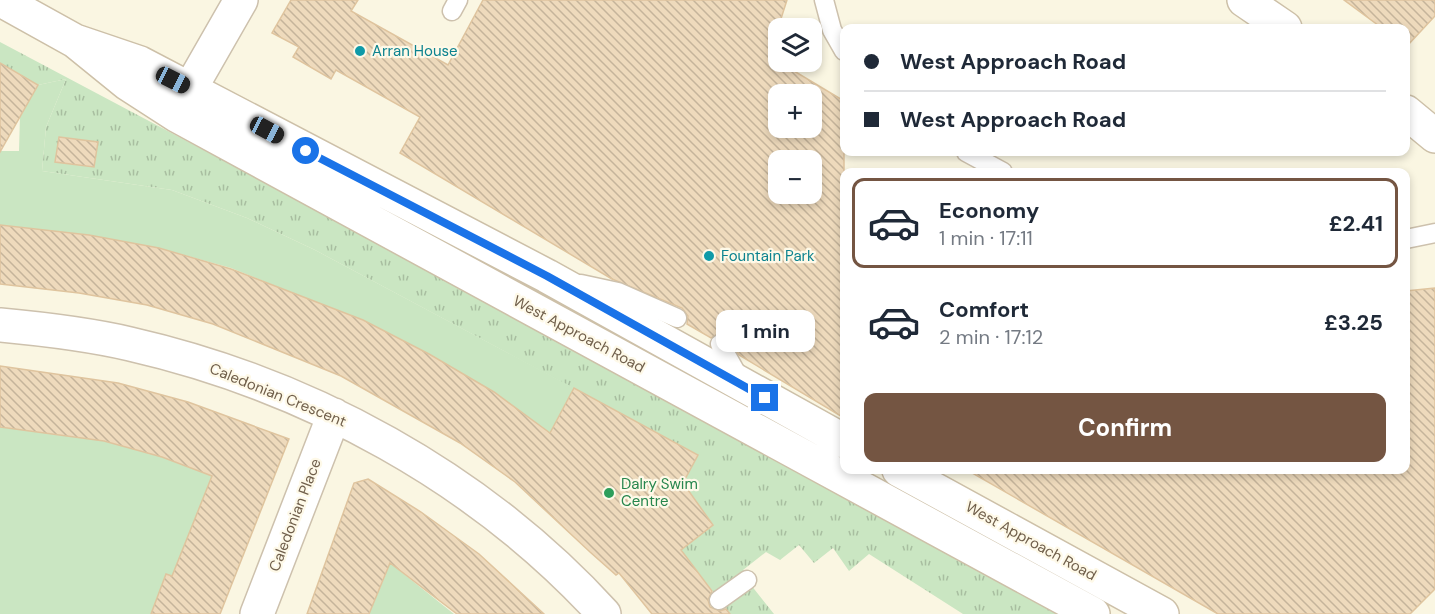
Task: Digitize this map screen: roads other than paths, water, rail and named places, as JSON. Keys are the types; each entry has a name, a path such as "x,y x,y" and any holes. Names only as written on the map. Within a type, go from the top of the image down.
{"street":[{"name":"West Approach Road","path":"1,0 75,41 128,84 176,115 1093,614"},
{"path":"190,89 241,0"},
{"path":"1244,0 1279,24"},
{"name":"West Approach Road","path":"75,41 140,63 190,89 547,276 840,439"},
{"name":"Caledonian Crescent","path":"0,325 81,335 148,348 246,380 334,415 403,452 486,507 545,555 604,614"},
{"name":"Caledonian Place","path":"257,614 334,415"},
{"name":"West Approach Road","path":"906,474 1162,614"}],"lane":[{"path":"824,0 832,30 840,44"},
{"path":"973,156 996,168"},
{"path":"1410,238 1435,233"},
{"path":"547,276 618,292 678,318"},
{"path":"720,344 745,388"},
{"path":"719,600 747,580"}],"place":[{"name":"Arran House","path":"360,51"},
{"name":"Fountain Park","path":"709,256"},
{"name":"Dalry Swim Centre","path":"609,493"}]}
